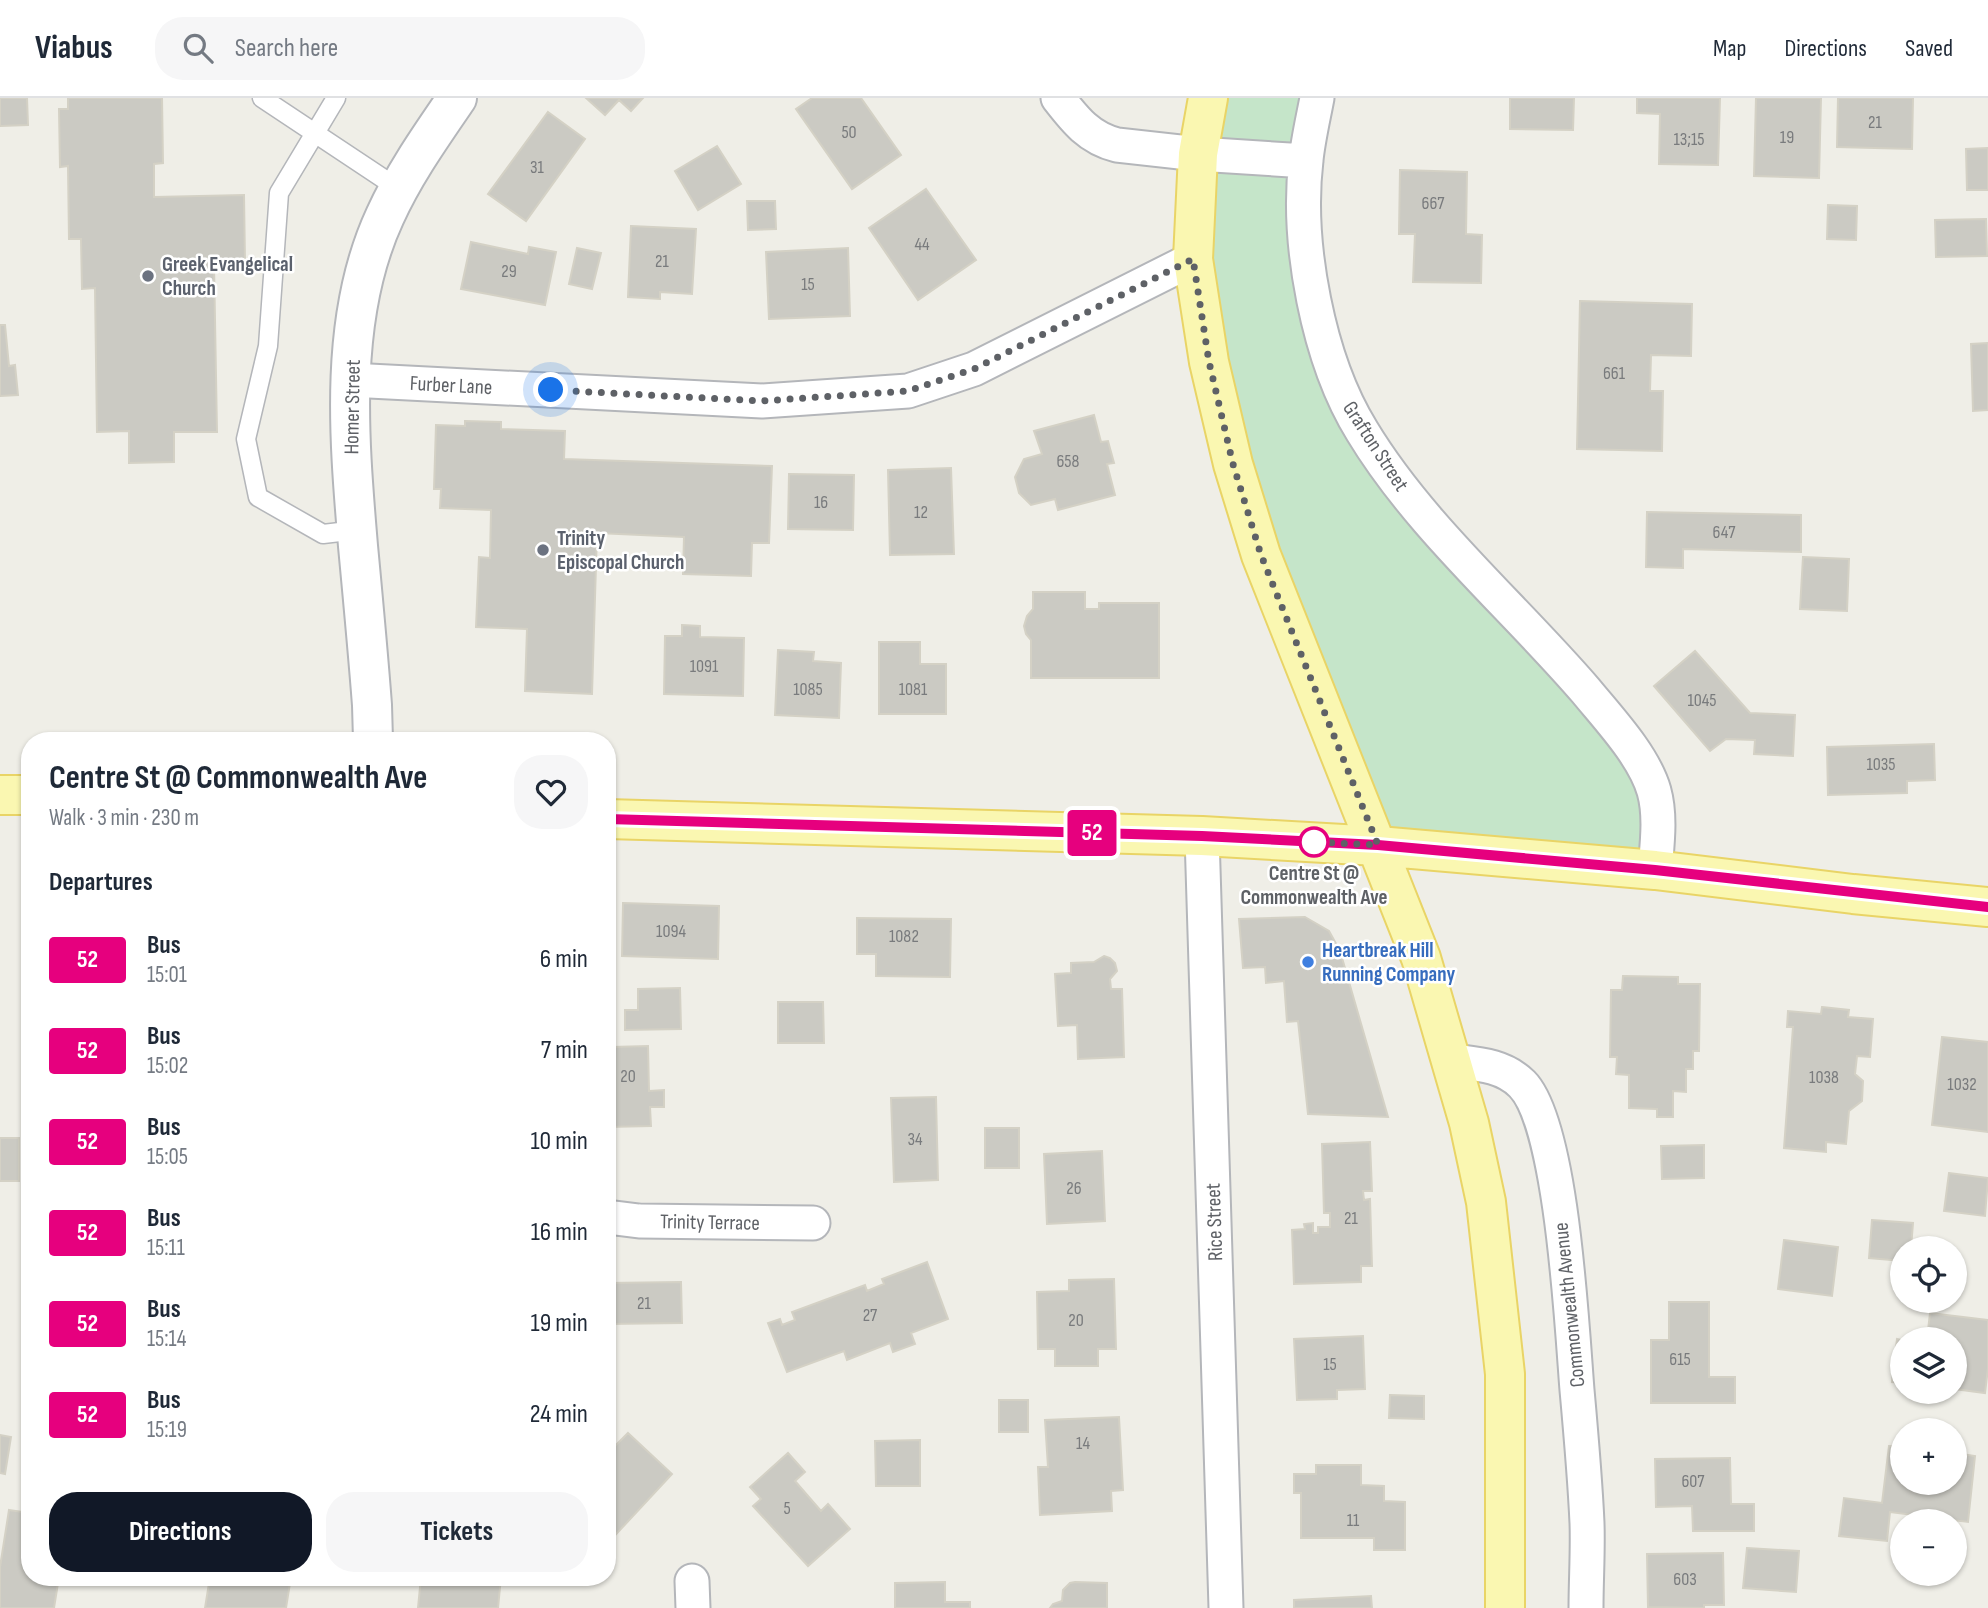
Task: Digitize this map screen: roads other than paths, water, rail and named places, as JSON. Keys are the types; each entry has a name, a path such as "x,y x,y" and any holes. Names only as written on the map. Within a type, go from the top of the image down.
{"main road":[{"path":"1208,98 1198,154 1193,259 1209,362 1233,464 1261,555 1421,958 1453,1061 1486,1202 1505,1374 1505,1608"},
{"path":"0,795 21,796"},
{"path":"616,819 1202,836 1378,845 1655,870 1988,907"}],"street":[{"name":"Homer Street","path":"373,732 350,437 350,380 360,295 384,216 431,135 457,98"},
{"path":"1058,98 1085,131 1104,142 1128,148 1306,161 1317,98"},
{"name":"Grafton Street","path":"1306,161 1306,254 1313,295 1325,345 1342,391 1361,430 1413,503 1575,678 1643,766 1654,791 1656,806 1655,870"},
{"name":"Furber Lane","path":"350,380 762,401 908,391 974,369 1193,259"},
{"name":"Rice Street","path":"1202,836 1226,1608"},
{"name":"Commonwealth Avenue","path":"1453,1061 1485,1065 1506,1072 1523,1085 1535,1104 1544,1130 1558,1201 1570,1301 1587,1524 1586,1608"},
{"name":"Trinity Terrace","path":"616,1218 639,1221 813,1223"}],"lane":[{"path":"261,98 399,189"},
{"path":"336,98 279,193 268,346 246,439 258,497 323,534 357,530"}],"place":[{"name":"Greek Evangelical Church","path":"148,276"},
{"name":"Trinity Episcopal Church","path":"543,550"},
{"name":"Centre St @ Commonwealth Ave","path":"1314,842"},
{"name":"Heartbreak Hill Running Company","path":"1308,962"}]}
